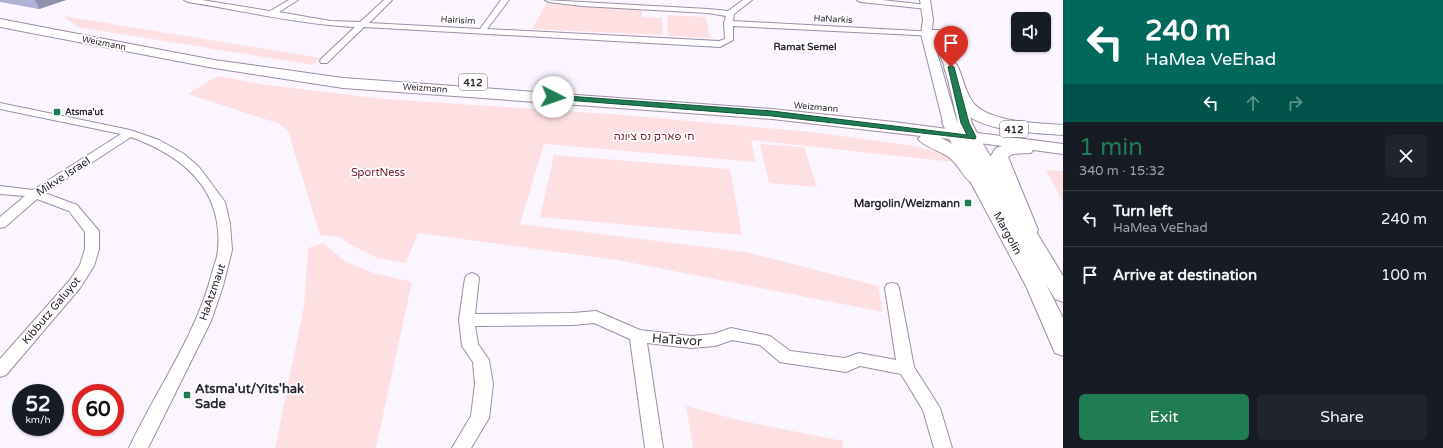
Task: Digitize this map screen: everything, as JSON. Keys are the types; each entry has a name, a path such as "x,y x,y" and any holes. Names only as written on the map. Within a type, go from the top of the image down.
{"main road":[{"name":"Weizmann","path":"0,15 219,56 311,70 797,105 963,134"},
{"name":"Weizmann","path":"0,24 218,65 328,81 727,110 963,134"},
{"path":"951,67 963,100 968,109 980,116 1010,124 1063,130"},
{"path":"894,127 951,149 978,180"},
{"name":"412","path":"963,134 1063,135"},
{"name":"412","path":"963,134 1063,150"},
{"name":"Margolin","path":"963,134 978,180 1006,229 1040,295 1063,347"},
{"name":"Margolin","path":"963,134 1027,230 1063,294"},
{"path":"1027,230 999,157 1002,152 1012,149 1063,150"}],"street":[{"name":"HaIrisim","path":"188,0 318,22 672,43 720,44 728,42 730,39 728,23"},
{"path":"271,14 294,0"},
{"path":"324,61 388,0"},
{"path":"482,31 505,0"},
{"path":"549,0 582,4 708,11 730,14"},
{"path":"728,23 730,14 748,0"},
{"path":"860,0 926,4 931,34 963,134"},
{"name":"HaNarkis","path":"728,23 931,34"},
{"path":"931,34 951,67 963,134"},
{"name":"HaAtzmaut","path":"0,106 130,133 155,142 180,156 195,169 219,202 224,224 225,250 216,286 202,321 138,448"},
{"name":"Mikve Israel","path":"0,224 12,212 36,194 130,133"},
{"name":"Kibbutz Galuyot","path":"0,190 36,194 73,208 92,230 92,249 87,266 75,284 0,370"},
{"path":"461,448 480,418 484,384 481,360 470,346 467,320 472,278"},
{"path":"892,288 906,368 931,408 943,448"},
{"name":"HaTavor","path":"467,320 572,319 596,317 638,336 691,342 715,340 730,334 764,340 786,357 846,365 859,359 906,368"},
{"path":"638,336 654,448"}],"green space":[{"path":"547,2 575,6 642,9 642,17 662,18 663,35 532,29"},
{"path":"667,15 706,17 710,38 668,36"},
{"path":"63,16 321,58 313,65 78,27"},
{"name":"SportNess","path":"217,76 267,85 385,99 624,115 812,132 915,146 942,154 954,162 751,140 756,162 544,144 520,224 746,252 878,286 883,312 617,260 418,233 406,263 377,258 348,243 341,237 320,235 288,131 280,124 188,94"},
{"path":"760,144 804,147 817,187 769,183"},
{"path":"554,155 730,169 742,235 540,217"},
{"path":"1046,170 1063,171 1063,203"},
{"path":"323,243 346,262 374,273 412,282 376,448 275,448 304,306 308,248"},
{"path":"686,406 742,421 843,441 843,448 693,448"}],"place":[{"name":"Atsma'ut","path":"57,112"},
{"name":"Margolin/Weizmann","path":"968,203"},
{"name":"Atsma'ut/Yits'hak Sade","path":"187,395"}],"district":[{"name":"Ramat Semel","path":"805,46"}],"route":[{"path":"553,97 772,114 972,137 965,123 951,67"}],"park label":[{"name":"חי פארק נס ציונה","path":"654,136"}]}
